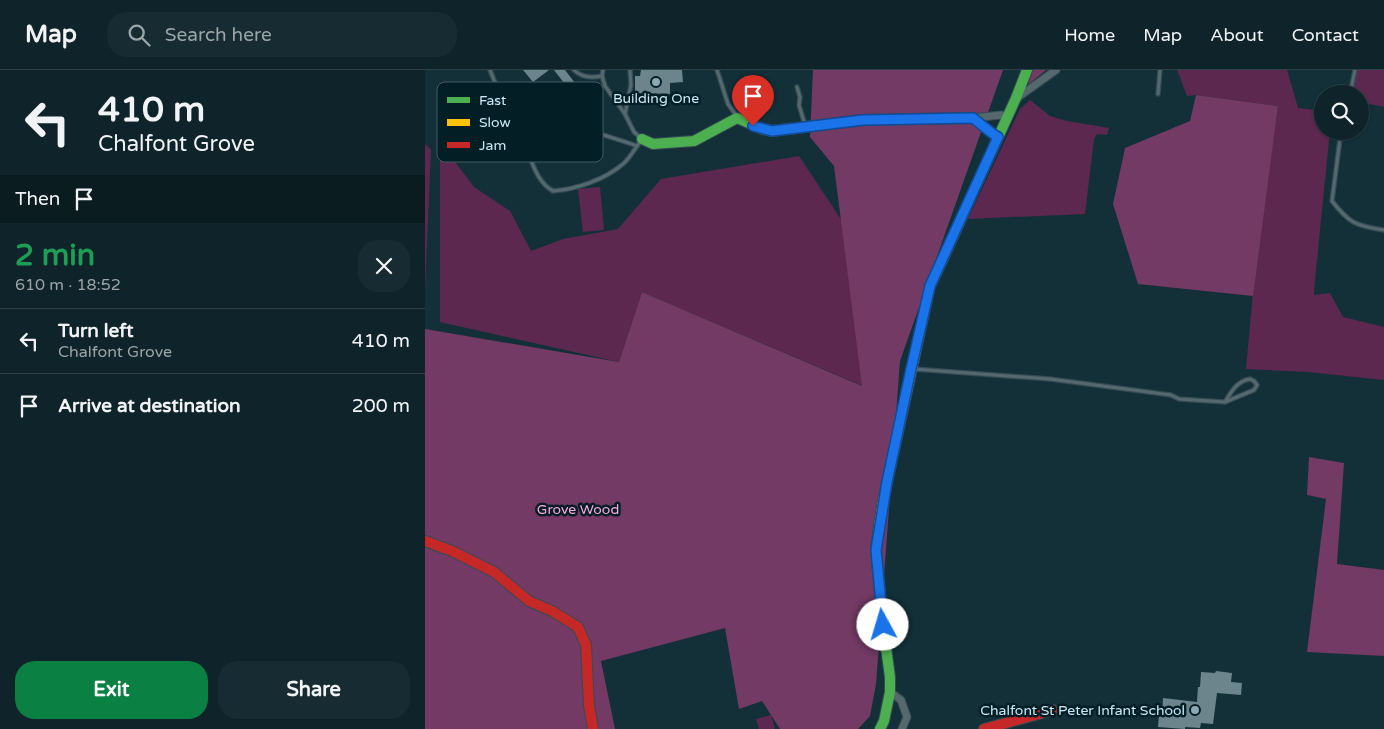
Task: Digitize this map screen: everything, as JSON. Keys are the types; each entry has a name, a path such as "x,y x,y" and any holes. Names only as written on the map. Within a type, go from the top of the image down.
{"street":[{"path":"880,729 884,721 890,692 890,671 883,625 876,550 883,501 911,369 930,286 1027,70"},
{"path":"1016,98 1057,70"},
{"path":"640,142 653,144 694,142 737,118 762,129 772,131 863,120 973,118 1001,115 1007,117"},
{"path":"973,118 998,137"},
{"path":"425,541 452,551 494,572 529,601 552,611 578,627 586,645 589,705 593,729"},
{"path":"890,692 901,700 907,717 902,729"},
{"path":"984,729 1053,710"}],"lane":[{"path":"490,70 495,82"},
{"path":"573,70 591,78 602,76"},
{"path":"603,70 602,76 605,86 625,114 640,142"},
{"path":"625,114 631,85 631,70"},
{"path":"717,70 728,104 737,118"},
{"path":"1158,94 1160,70"},
{"path":"1351,85 1355,70"},
{"path":"797,87 800,97 799,105 806,127"},
{"path":"603,131 640,142"},
{"path":"1340,140 1332,201 1342,214 1353,223 1384,230"},
{"path":"532,162 541,182 553,191 589,183 607,175 623,164 640,142"},
{"path":"911,369 1050,379 1171,395 1179,399 1225,402 1254,390 1257,385 1254,380 1245,380 1233,389 1225,402"}],"shaded area":[{"path":"1177,70 1287,70 1298,108 1314,110 1314,140 1329,140 1314,295 1330,293 1343,317 1384,327 1384,380 1308,372 1246,369 1255,270 1278,106 1196,95 1187,96"},
{"path":"1357,70 1384,70 1384,107 1369,104 1369,85 1354,85"},
{"path":"1030,100 1050,116 1067,121 1109,128 1107,135 1097,134 1094,139 1085,214 968,219 1020,109"},
{"path":"425,144 431,150 425,289"},
{"path":"799,156 870,263 863,386 642,292 619,362 440,322 440,162 455,162 474,187 510,211 531,251 563,239 618,229 661,179"},
{"path":"600,187 604,230 583,232 578,189"},
{"path":"771,715 775,729 759,729 756,719"}],"green space":[{"name":"Grove Wood","path":"813,70 1003,70 900,361 876,684 870,716 858,729 780,729 762,701 739,709 725,628 601,661 615,729 425,729 425,329 619,362 642,292 862,386 834,166 810,137"},
{"path":"1032,70 1046,70 1028,85"},
{"path":"1196,95 1278,106 1253,296 1138,284 1113,204 1125,148 1190,121"},
{"path":"1309,457 1344,463 1337,564 1384,570 1384,656 1307,652 1326,499 1307,495"}],"building":[{"path":"523,70 549,70 533,82"},
{"path":"554,70 565,70 574,82 563,82"},
{"name":"Building One","path":"641,70 682,70 683,82 670,83 670,94 635,93 635,76 640,76"},
{"path":"1216,671 1232,673 1231,682 1242,683 1241,695 1217,693 1213,724 1201,723 1200,728 1185,727 1185,729 1158,727 1159,715 1162,715 1163,698 1197,702 1201,672 1215,673"}],"traffic: fast":[{"path":"942,261 1027,70"},
{"path":"642,139 653,144 694,141 737,118 762,129 772,131 863,120 973,118"},
{"path":"879,526 876,550 890,677 890,692 884,721 880,729"}],"traffic: slow":[{"path":"879,526 930,286 942,261"}],"traffic: jam":[{"path":"425,541 452,551 494,572 529,601 552,611 578,627 586,645 589,705 593,729"},
{"path":"984,729 1053,710"}],"place":[{"name":"Building One","path":"656,82"},
{"name":"Chalfont St Peter Infant School","path":"1195,710"}],"route":[{"path":"753,126 772,131 863,120 973,118 998,137 930,286 883,501 876,550 883,625"}]}
